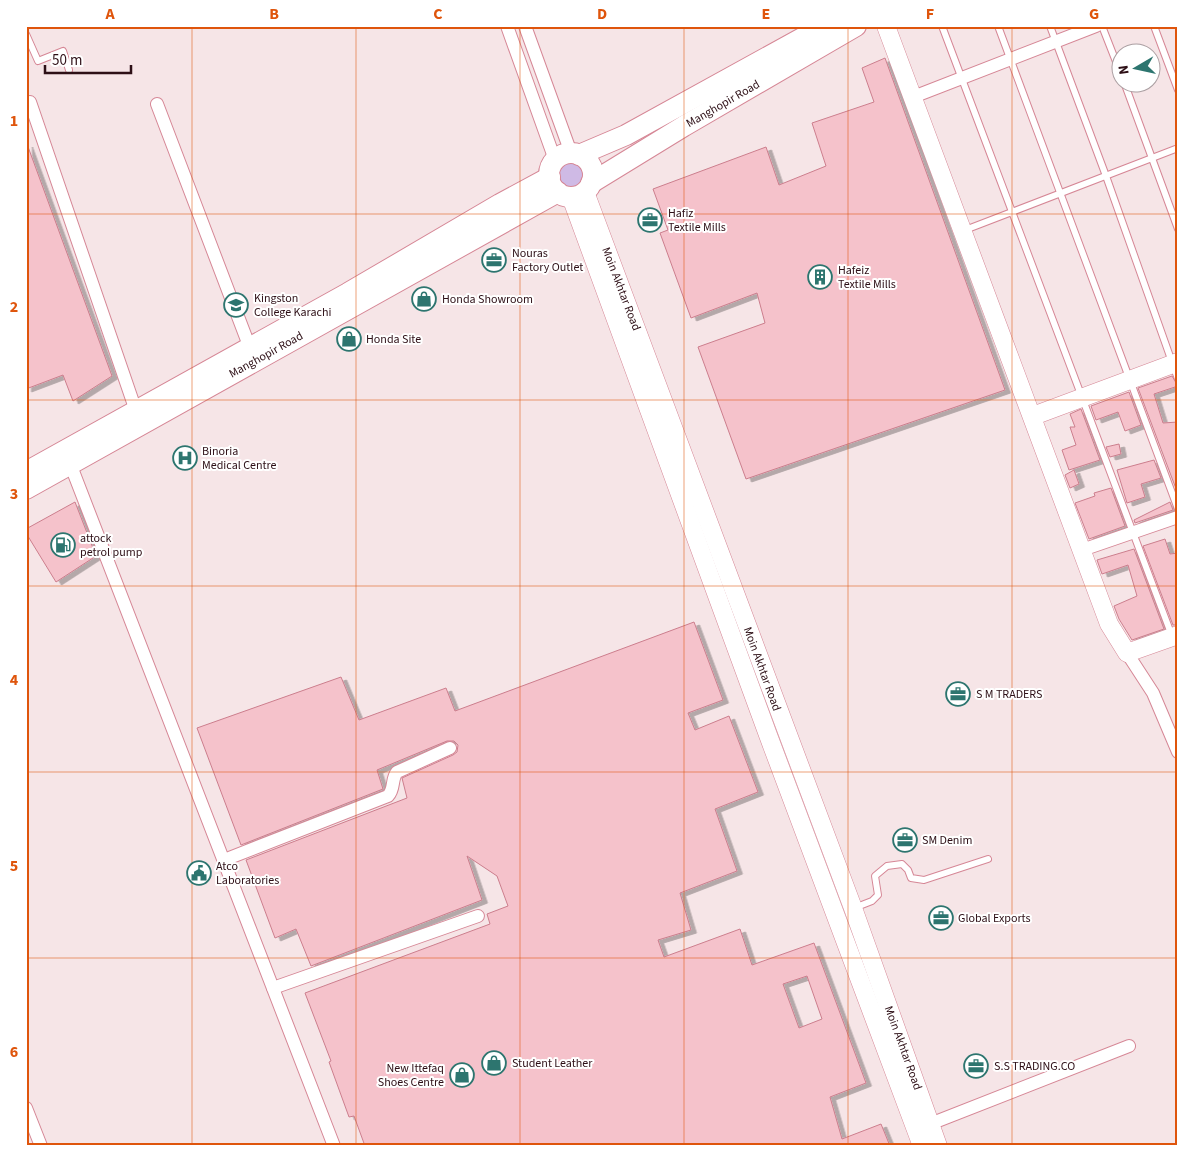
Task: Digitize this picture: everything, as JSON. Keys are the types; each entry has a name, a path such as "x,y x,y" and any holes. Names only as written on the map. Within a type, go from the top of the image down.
{"main road":[{"name":"Manghopir Road","path":"26,489 71,466 570,176 618,139 824,30 856,26"},
{"path":"886,26 1109,624 1127,653 1175,636"},
{"name":"Manghopir Road","path":"570,176 629,161 684,126 824,30"},
{"path":"618,139 614,146 615,154 620,160 629,161"},
{"path":"26,472 250,348 500,204 570,176"},
{"name":"Moin Akhtar Road","path":"570,176 711,527 938,1146"},
{"name":"Moin Akhtar Road","path":"570,176 693,533 922,1146"},
{"path":"1033,416 1131,378 1176,368"},
{"path":"693,533 711,527"}],"street":[{"path":"507,26 570,176"},
{"path":"525,26 570,176"},
{"path":"913,97 1096,26"},
{"path":"30,102 136,411"},
{"path":"157,104 250,348"},
{"path":"71,466 334,1146"},
{"path":"1082,550 1178,517"},
{"path":"1127,653 1153,693 1178,752"},
{"path":"224,860 388,796 392,792 394,776 397,772 450,748"},
{"path":"273,988 478,916"},
{"path":"930,1124 1128,1046"},
{"path":"26,1108 41,1146"}],"lane":[{"path":"942,26 1175,636"},
{"path":"998,26 1131,378 1178,509"},
{"path":"1050,26 1176,368"},
{"path":"1102,26 1112,52"},
{"path":"1154,26 1178,90"},
{"path":"26,34 38,61 63,51 69,70"},
{"path":"1128,92 1178,230"},
{"path":"963,230 1178,148"},
{"path":"852,908 872,901 878,895 876,876 887,866 902,864 908,870 911,878 924,880 988,858"}],"shaded area":[{"path":"572,160 583,164 587,175 583,186 572,190 561,186 557,175 561,164"}],"building":[{"name":"Hafeiz Textile Mills","path":"885,58 1005,390 746,479 698,347 765,323 757,293 691,318 660,233 668,230 653,189 766,147 779,185 826,166 812,123 874,102 862,68"},
{"path":"27,144 112,376 73,401 63,375 26,389"},
{"path":"1172,376 1178,386 1154,394 1163,423 1178,422 1178,494 1138,388"},
{"path":"1129,392 1141,425 1125,431 1118,412 1096,420 1091,406"},
{"path":"1081,409 1100,460 1069,470 1062,450 1076,445 1070,427 1075,427 1070,414"},
{"path":"1119,444 1121,454 1110,457 1106,447"},
{"path":"1154,460 1161,478 1141,484 1145,497 1127,503 1117,470"},
{"path":"1074,470 1079,484 1070,488 1065,475"},
{"path":"1111,488 1125,526 1089,539 1075,503 1095,496 1094,493"},
{"name":"attock petrol pump","path":"75,502 96,556 56,582 26,533 26,529"},
{"path":"1170,502 1173,510 1135,523 1134,520"},
{"path":"1165,539 1170,554 1178,553 1178,625 1173,625 1143,546"},
{"path":"1134,549 1164,629 1132,640 1119,619 1114,606 1137,596 1128,565 1102,574 1097,560"},
{"path":"694,622 723,700 688,713 695,730 729,716 758,792 715,809 737,871 680,893 691,930 658,940 664,957 740,929 752,965 814,943 866,1083 830,1097 842,1139 881,1124 890,1146 365,1146 354,1116 349,1117 329,1062 331,1061 305,993 490,924 487,914 508,906 497,876 467,856 482,900 311,966 296,929 275,938 246,860 407,798 402,778 453,755 457,752 458,745 454,741 447,741 377,770 383,789 241,845 197,728 341,677 359,720 446,688 455,711","holes":["807,976 822,1019 799,1028 783,984"]}],"place":[{"name":"Hafiz Textile Mills","path":"650,220"},
{"name":"Nouras Factory Outlet","path":"494,260"},
{"name":"Hafeiz Textile Mills","path":"820,277"},
{"name":"Honda Showroom","path":"424,299"},
{"name":"Kingston College Karachi","path":"236,305"},
{"name":"Honda Site","path":"349,339"},
{"name":"Binoria Medical Centre","path":"185,458"},
{"name":"attock petrol pump","path":"63,545"},
{"name":"S M TRADERS","path":"958,694"},
{"name":"SM Denim","path":"905,840"},
{"name":"Atco Laboratories","path":"199,873"},
{"name":"Global Exports","path":"941,918"},
{"name":"Student Leather","path":"494,1063"},
{"name":"S.S TRADING.CO","path":"976,1066"},
{"name":"New Ittefaq Shoes Centre","path":"462,1075"}]}
